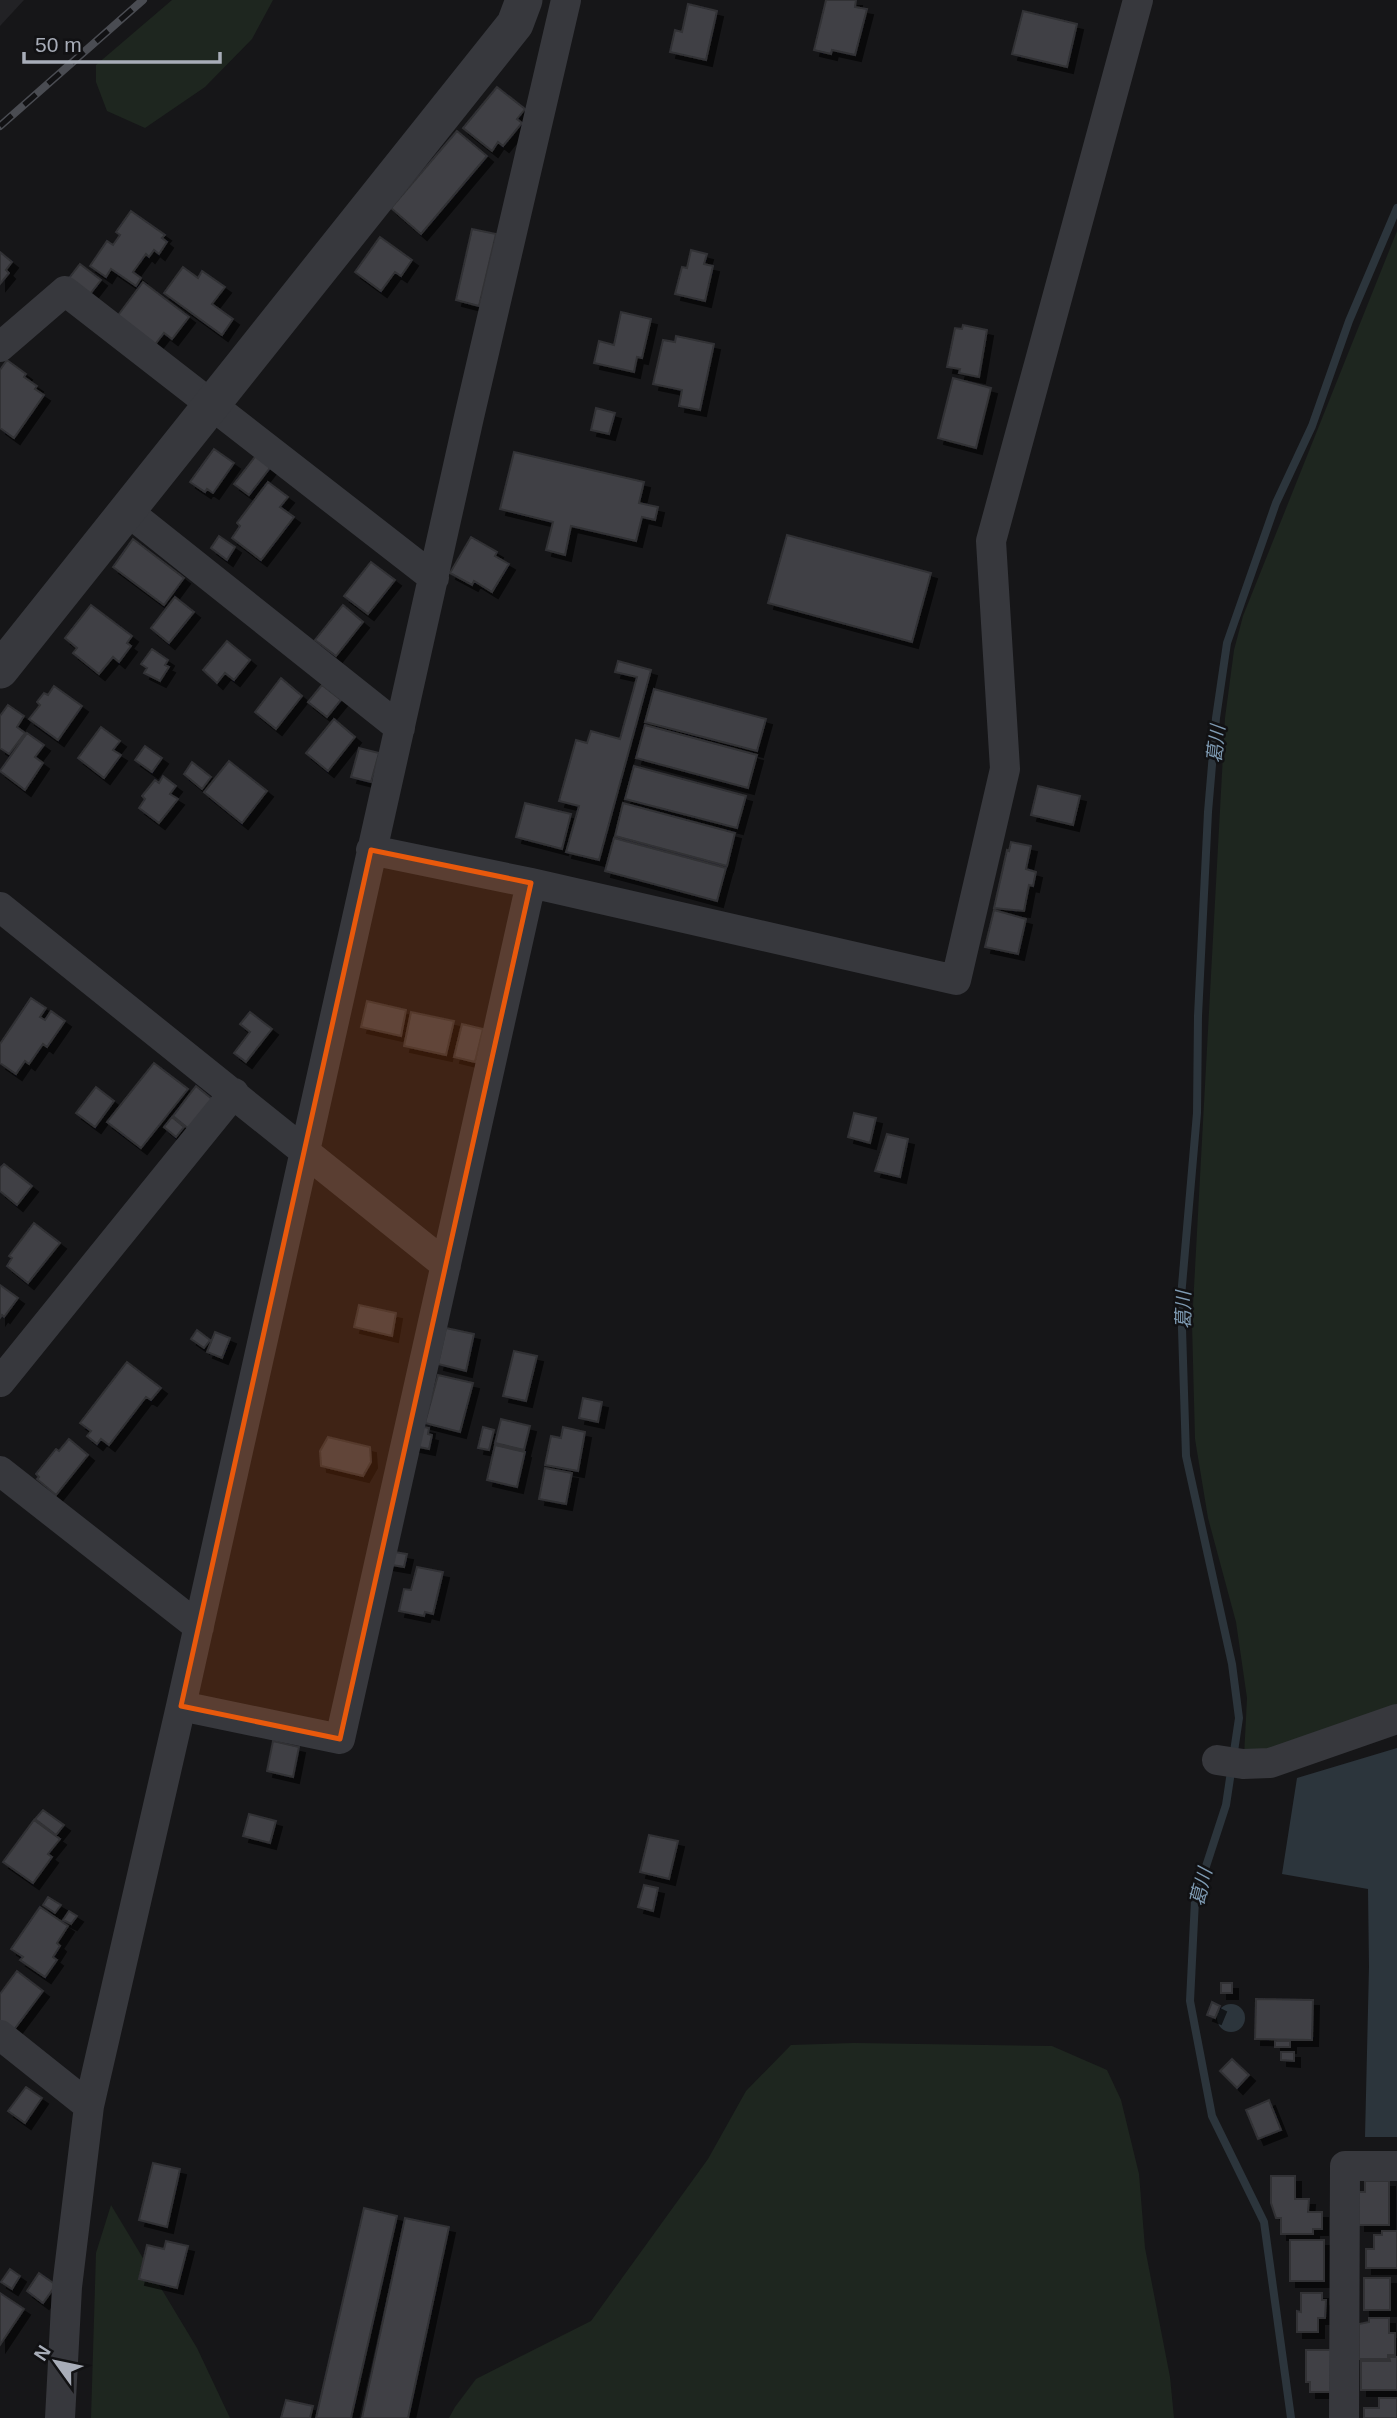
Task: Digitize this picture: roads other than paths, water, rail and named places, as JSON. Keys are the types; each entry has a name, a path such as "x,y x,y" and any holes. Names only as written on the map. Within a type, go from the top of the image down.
{"street":[{"path":"0,670 515,24 524,0"},
{"path":"60,2418 67,2287 89,2106 199,1627 371,849 566,0"},
{"path":"371,849 956,980 1005,769 992,541 1138,0"},
{"path":"0,347 65,291 434,578"},
{"path":"127,510 400,728"},
{"path":"181,1706 340,1739 531,883"},
{"path":"0,907 446,1265"},
{"path":"0,1382 234,1093"},
{"path":"0,1471 199,1627"},
{"path":"1217,1760 1243,1764 1270,1763 1397,1719"},
{"path":"0,2035 89,2106"},
{"path":"1344,2418 1345,2166 1397,2166"}],"waterway":[{"name":"葛川","path":"1291,2418 1264,2222 1212,2116 1190,2001 1195,1900 1226,1805 1239,1718 1232,1664 1186,1456 1181,1297 1197,1113 1198,1016 1208,812 1216,718 1227,643 1276,503 1312,426 1349,321 1397,208"}],"railway":[{"path":"0,126 143,0"}]}
